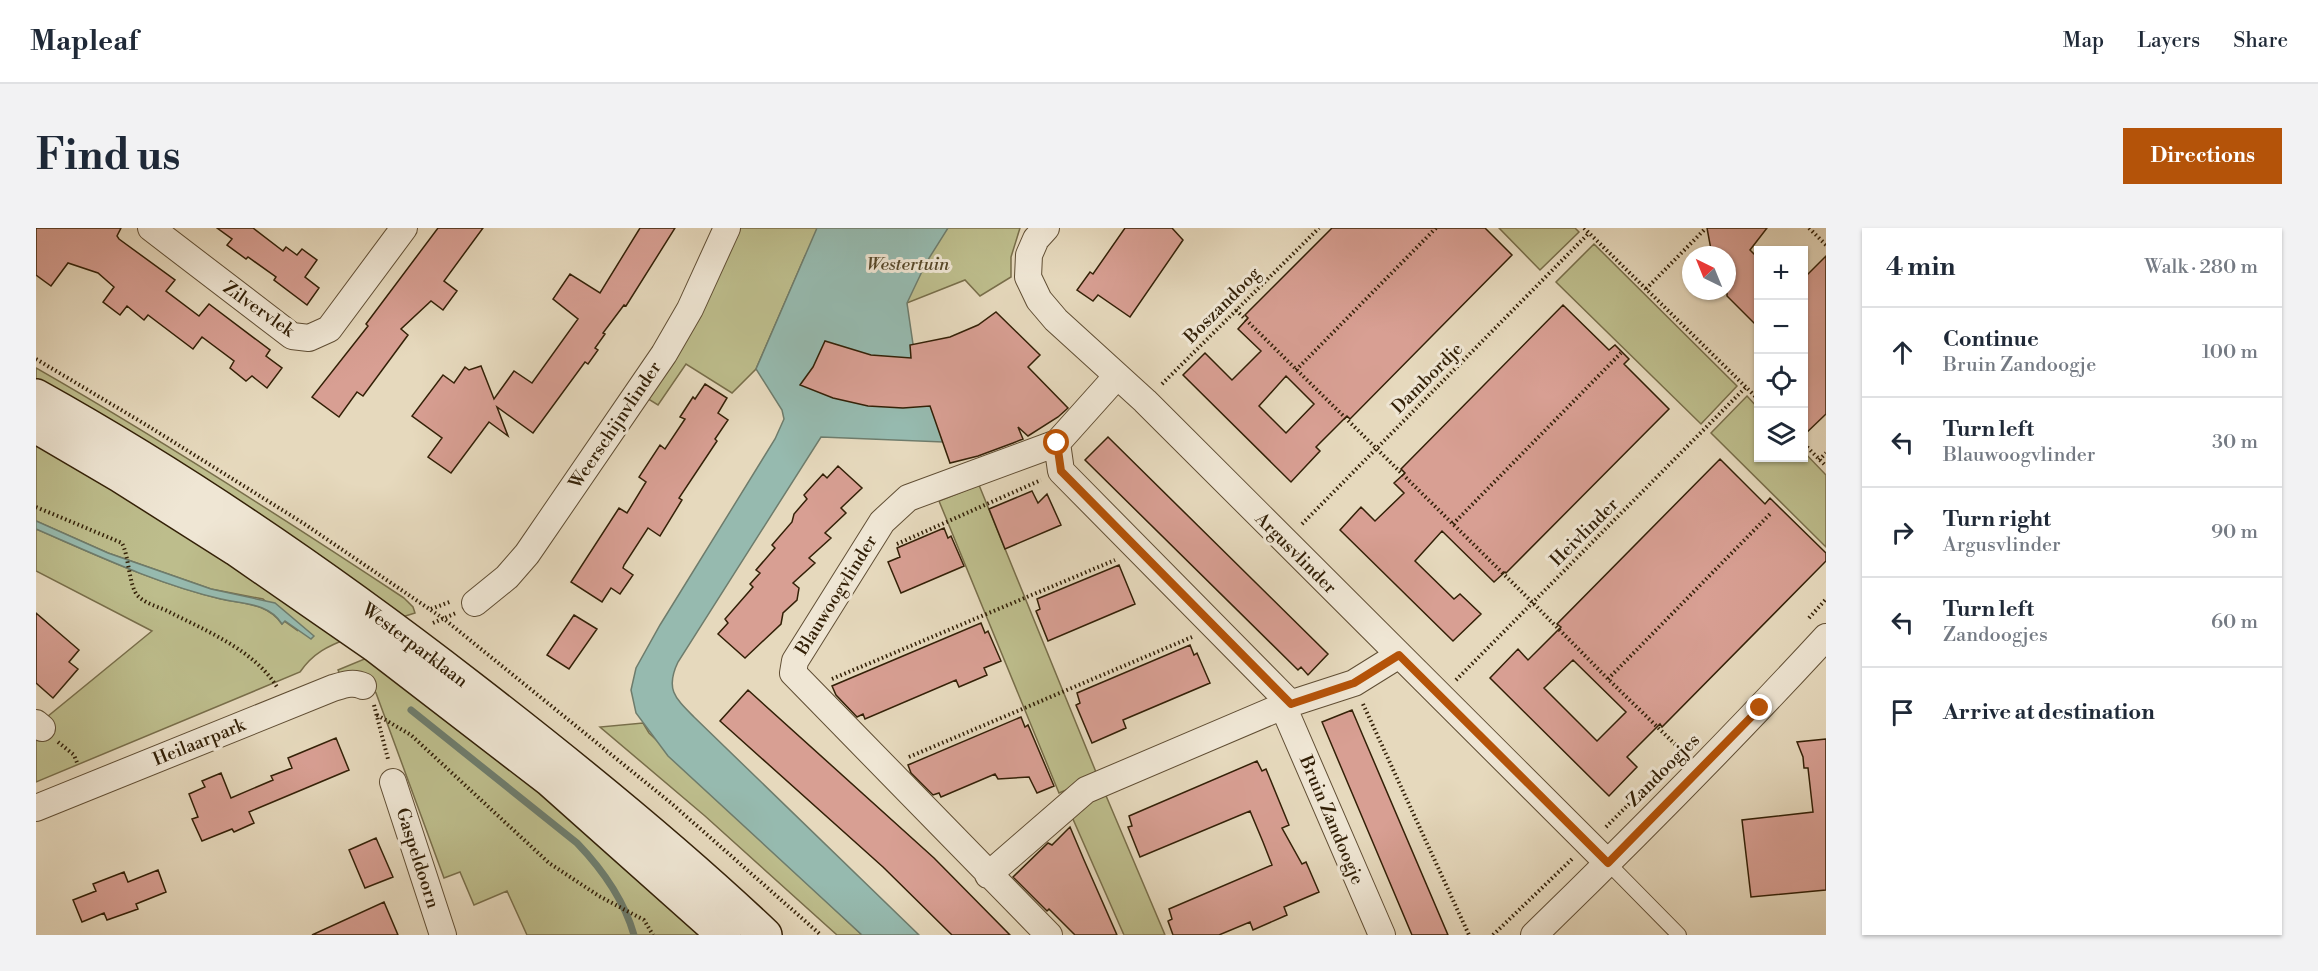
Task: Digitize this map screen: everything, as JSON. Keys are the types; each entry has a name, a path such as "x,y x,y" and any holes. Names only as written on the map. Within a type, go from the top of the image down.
{"main road":[{"name":"Westerparklaan","path":"36,396 214,503 339,588 544,745 707,880 765,935"},
{"name":"Westerparklaan","path":"36,426 122,476 227,543 376,646 550,780 724,935"}],"street":[{"name":"Zilvervlek","path":"151,228 292,336 309,338 329,329 404,228"},
{"name":"Weerschijnvlinder","path":"475,603 501,582 527,554 664,354 690,309 727,228"},
{"name":"Argusvlinder","path":"1046,228 1036,239 1029,255 1028,277 1039,300 1056,320 1144,401 1608,863"},
{"name":"Blauwoogvlinder","path":"1049,935 988,875 794,673 795,661 882,522 908,498 1057,443 1118,376"},
{"path":"1057,443 1061,471"},
{"name":"Bruin Zandoogje","path":"1061,471 1215,627 1287,705 1382,935"},
{"name":"Zandoogjes","path":"1534,935 1760,708 1826,637"},
{"path":"988,875 1086,790 1287,705 1354,683 1399,655"},
{"name":"Heilaarpark","path":"36,808 342,685 357,683 363,686"},
{"name":"Gaspeldoorn","path":"393,782 443,935"}],"lane":[{"path":"1608,863 1656,917 1679,935"}],"path":[{"name":"Boszandoog","path":"1144,401 1318,228"},
{"path":"1296,370 1436,228"},
{"path":"1584,228 1754,395"},
{"path":"1646,289 1706,228"},
{"path":"1809,228 1826,245"},
{"name":"Dambordje","path":"1284,542 1589,233"},
{"path":"1236,310 1608,679 1770,514"},
{"path":"1453,524 1621,353"},
{"name":"Heivlinder","path":"1440,696 1746,387"},
{"path":"1808,449 1826,466"},
{"path":"1819,460 1826,453"},
{"path":"857,562 1061,471"},
{"path":"36,507 122,543 136,594 144,601 236,648 270,677 285,707"},
{"path":"809,689 1139,550"},
{"path":"1803,624 1826,598"},
{"path":"884,767 1215,627"},
{"name":"Zandoogjes","path":"1608,679 1682,751 1674,759"},
{"path":"1354,683 1469,935"},
{"path":"363,686 372,700 377,715 393,782"},
{"path":"377,715 411,735 549,863 598,896 644,920 653,935"},
{"path":"39,725 74,755 88,787"},
{"name":"Zandoogjes","path":"1493,935 1589,844 1648,784"}],"green space":[{"name":"Westertuin","path":"737,228 1020,228 1011,257 1011,277 980,296 965,280 907,303 805,256 756,369 732,393 686,364 658,405 645,397"},
{"path":"1499,228 1575,228 1579,232 1540,270"},
{"path":"1594,244 1737,386 1701,424 1556,282"},
{"path":"36,368 176,451 313,538 404,598 413,607 415,613 396,619 36,386"},
{"path":"1747,396 1754,404 1754,462 1808,462 1808,456 1826,475 1826,547 1711,433"},
{"path":"36,436 349,638 322,651 300,672 36,782 36,726 152,631 36,571 36,529 127,568 174,585 197,593 262,608 282,624 284,621 298,631 263,599 211,589 108,553 36,521"},
{"path":"979,485 1098,777 1059,793 939,501"},
{"path":"374,655 715,935 527,935 507,891 474,905 460,872 444,878 376,693 364,681 341,677 338,670"},
{"path":"643,723 649,733 862,935 837,935 705,816 600,727"},
{"path":"1104,791 1165,935 1124,935 1069,810"}],"water":[{"path":"817,228 948,228 926,263 907,303 913,344 943,442 821,437 678,662 672,686 677,698 687,710 919,935 862,935 668,756 636,713 631,690 636,668 660,625 775,439 784,419 782,410 756,369"},
{"path":"36,521 108,553 211,589 275,603 314,636 311,639 285,621 282,624 277,617 263,608 197,593 127,568 36,529"}],"building":[{"path":"36,228 121,228 117,236 119,239 175,280 166,291 199,316 209,304 270,350 266,356 282,368 267,388 252,376 246,381 230,368 234,361 202,337 193,349 148,315 144,320 127,306 120,315 103,302 114,287 98,273 68,263 51,286 36,275"},
{"path":"217,228 253,228 283,251 286,247 297,255 302,249 317,260 305,277 319,288 307,305 274,280 276,277 227,245 232,239"},
{"path":"438,228 483,228 444,281 457,291 443,310 431,301 401,329 408,335 363,396 357,392 339,417 312,397 368,326 366,324"},
{"path":"640,228 675,228 626,306 624,305 603,333 605,334 595,348 598,350 588,364 585,362 533,433 497,407 508,436 489,422 451,473 428,457 442,438 412,416 443,375 454,383 465,367 469,370 481,366 494,399 514,371 532,383 578,319 553,299 570,274 600,293"},
{"path":"1125,228 1172,228 1183,240 1130,317 1098,295 1093,301 1077,290 1090,272 1093,274"},
{"path":"1332,228 1485,228 1512,255 1350,419 1347,416 1316,447 1320,451 1291,482 1183,375 1205,353 1232,380 1261,351 1238,329 1248,318 1245,315","holes":["1286,376 1314,404 1286,433 1259,406"]},
{"path":"1707,228 1767,228 1750,250 1754,254 1754,323 1731,300 1736,300 1736,246 1710,246"},
{"path":"1826,256 1826,414 1808,431 1808,300 1808,274"},
{"path":"1563,305 1609,350 1615,345 1629,359 1624,364 1669,409 1506,573 1494,582 1442,531 1415,561 1454,599 1460,594 1481,614 1453,641 1340,530 1361,507 1375,521 1404,493 1394,483 1405,473 1401,469"},
{"path":"996,312 1040,355 1028,367 1068,408 1028,436 1018,427 1023,439 1013,443 978,456 950,463 930,406 903,408 868,406 833,398 800,385 813,367 825,341 871,355 911,358 910,345 950,337 978,325"},
{"path":"705,384 727,398 718,413 728,420 715,439 717,441 679,498 682,500 660,536 648,528 624,565 623,568 633,575 620,594 611,588 602,602 571,582 619,508 627,513 646,482 639,477 660,445 665,449 685,419 680,417"},
{"path":"1108,437 1328,654 1308,675 1301,667 1298,670 1085,460"},
{"path":"1720,459 1765,504 1770,498 1826,553 1826,561 1662,727 1660,724 1627,757 1637,767 1609,796 1490,678 1518,649 1528,660 1561,627 1557,624","holes":["1573,660 1626,712 1597,741 1544,688"]},
{"path":"838,466 862,488 841,508 846,513 825,533 831,538 809,558 815,563 793,583 799,588 797,600 783,613 781,624 745,658 718,634 728,623 725,619 753,587 750,584 760,573 756,570 775,548 772,545 792,522 794,514 807,499 804,495 823,474 827,478"},
{"path":"1032,491 1038,503 1047,494 1061,525 1005,549 989,509"},
{"path":"944,528 948,538 951,536 964,566 901,593 888,562 900,557 897,548"},
{"path":"1119,565 1135,604 1048,641 1036,611 1040,609 1037,599"},
{"path":"36,613 79,650 69,662 78,669 53,698 36,683"},
{"path":"574,615 597,629 569,669 547,655"},
{"path":"981,623 985,633 988,631 1001,661 984,668 987,675 959,687 956,680 865,719 863,714 857,717 836,695 832,686"},
{"path":"1190,645 1194,655 1197,653 1210,683 1123,720 1126,728 1092,743 1076,705 1080,703 1077,693"},
{"path":"748,690 934,858 1010,935 952,935 883,867 720,721"},
{"path":"1352,710 1448,935 1412,935 1322,722"},
{"path":"1021,717 1025,727 1028,725 1054,786 1037,793 1029,777 998,779 995,774 941,797 939,793 933,795 911,773 908,765"},
{"path":"336,738 349,770 249,812 254,823 234,832 232,829 202,841 192,819 198,817 189,794 205,787 202,781 221,773 231,798 273,780 271,776 292,768 288,758"},
{"path":"1826,739 1826,890 1751,897 1742,820 1813,812 1808,768 1804,768 1803,757 1797,742"},
{"path":"1257,761 1262,771 1266,769 1289,825 1282,828 1302,864 1306,862 1319,892 1284,907 1287,915 1253,930 1250,922 1219,935 1173,935 1168,921 1172,919 1169,909 1272,865 1250,811 1140,857 1128,827 1132,826 1129,816"},
{"path":"1070,827 1117,935 1075,935 1013,877 1048,843 1052,845"},
{"path":"376,838 393,877 365,888 349,850"},
{"path":"158,870 166,892 136,904 138,909 107,920 104,913 82,922 73,900 96,891 93,884 124,872 128,882"},
{"path":"384,902 398,935 312,935"}],"waterway":[{"path":"411,710 577,843 595,863 618,897 634,935"}],"route":[{"path":"1057,443 1061,471 1291,704 1354,683 1399,655 1608,863 1760,708"}]}
